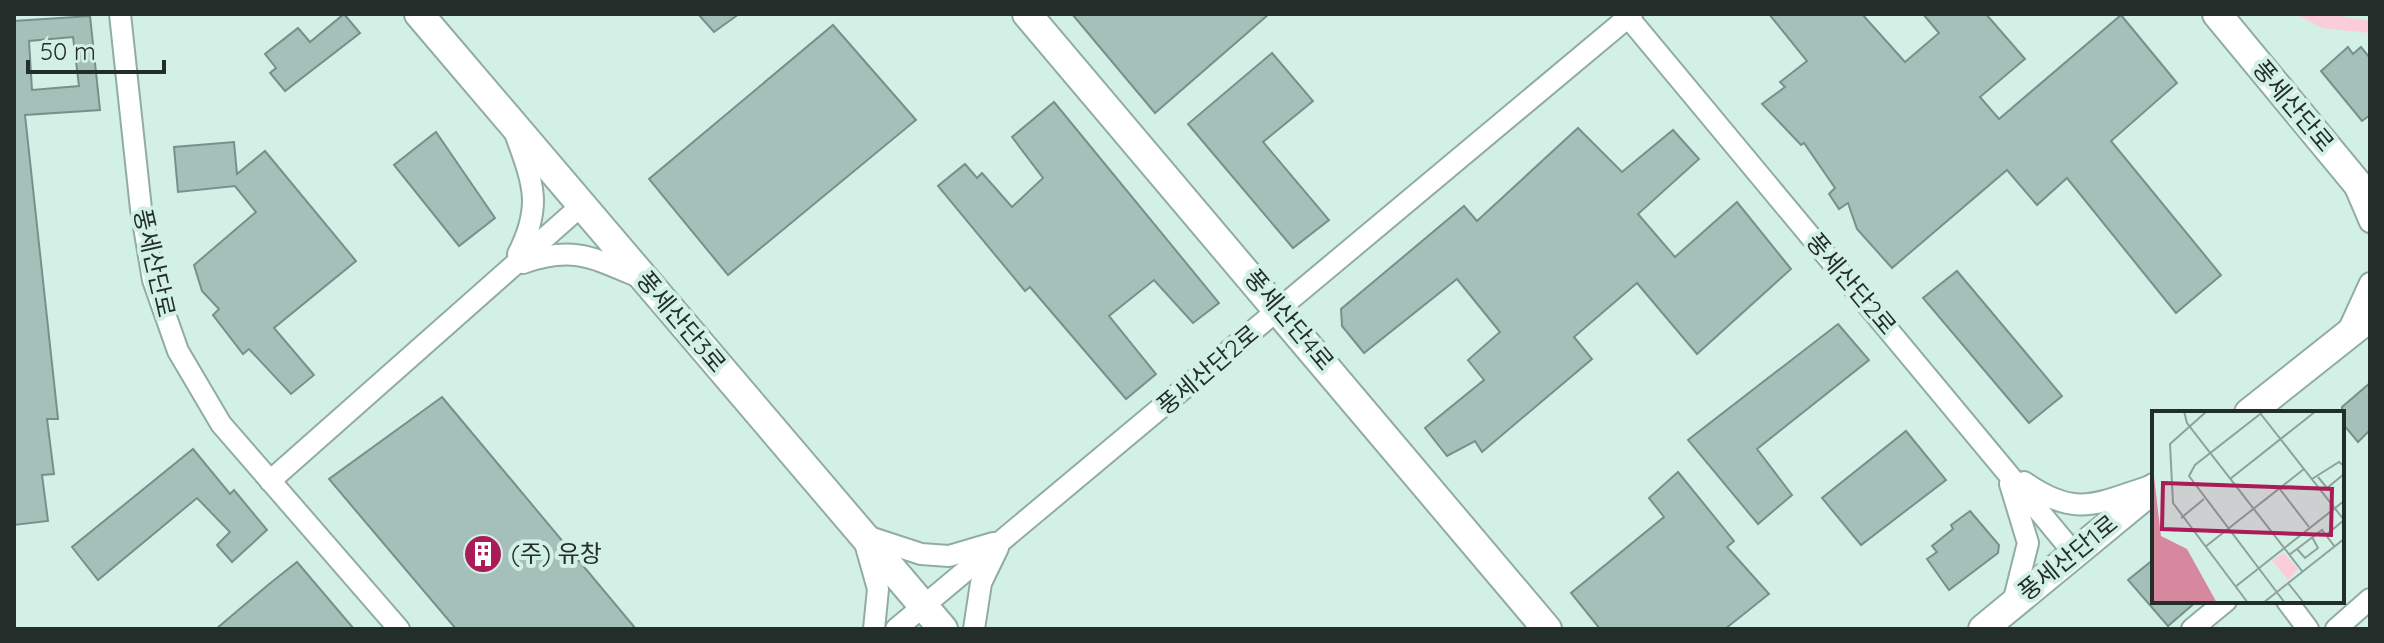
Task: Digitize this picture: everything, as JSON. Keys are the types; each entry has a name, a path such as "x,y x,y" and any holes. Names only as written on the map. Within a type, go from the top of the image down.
{"street":[{"name":"풍세산단로","path":"120,14 141,209 153,280 178,351 221,424 399,629"},
{"name":"풍세산단3로","path":"419,14 943,629"},
{"name":"풍세산단4로","path":"1027,14 1547,629"},
{"name":"풍세산단로","path":"2217,14 2359,178 2370,199"},
{"name":"풍세산단2로","path":"896,629 1630,15 2073,552"},
{"path":"511,122 532,180 535,210 528,235 512,267"},
{"path":"2359,178 2370,222"},
{"path":"270,481 582,205"},
{"path":"512,267 551,253 572,252 645,280"},
{"path":"2358,332 2370,283"},
{"path":"2252,411 2358,332 2370,317"},
{"path":"2005,469 2046,497 2089,507 2152,487"},
{"path":"2005,469 2028,543 2013,603"},
{"name":"풍세산단1로","path":"1983,629 2152,488"},
{"path":"863,535 921,554 949,556 1002,541"},
{"path":"863,535 878,589 874,629"},
{"path":"974,629 981,583 1002,541"},
{"path":"2336,629 2370,599"},
{"path":"2192,629 2224,603"},
{"path":"2288,603 2308,629"}],"shaded area":[{"path":"2296,14 2328,14 2370,21 2370,33 2322,28"}],"building":[{"path":"344,14 360,33 285,91 270,73 276,68 265,54 298,28 310,42"},
{"path":"698,14 739,14 714,32"},
{"path":"1072,14 1269,14 1155,113"},
{"path":"1769,14 1862,14 1905,62 1939,33 1923,14 1986,14 2025,59 1980,97 1999,119 2121,15 2177,83 2111,141 2221,275 2176,313 2067,178 2037,205 2007,170 1892,268 1857,229 1848,203 1839,209 1829,194 1835,188 1804,143 1801,145 1762,104 1785,87 1780,82 1807,61"},
{"path":"90,16 100,110 25,115 58,419 47,419 54,474 42,475 48,521 14,525 14,21","holes":["73,37 79,86 32,90 29,41"]},
{"path":"833,25 916,120 728,275 649,179"},
{"path":"2348,47 2353,54 2361,47 2370,58 2370,115 2362,121 2321,71"},
{"path":"1272,53 1313,101 1263,142 1329,220 1293,248 1188,124"},
{"path":"1054,102 1219,303 1193,323 1154,280 1109,316 1156,374 1126,399 1030,287 1025,291 938,186 965,164 977,178 982,173 1012,207 1043,178 1012,137"},
{"path":"1578,128 1622,172 1673,130 1699,159 1638,214 1675,257 1737,202 1791,269 1697,354 1637,283 1574,337 1592,359 1482,452 1475,441 1447,456 1425,428 1484,380 1468,360 1500,332 1457,279 1364,353 1342,326 1341,309 1464,206 1477,221"},
{"path":"436,132 495,218 459,246 394,165"},
{"path":"234,142 237,174 265,151 356,261 274,328 314,375 291,394 249,349 243,354 213,315 219,309 202,291 194,265 256,212 235,186 178,192 174,147"},
{"path":"1957,271 2062,396 2029,423 1923,298"},
{"path":"1838,324 1869,360 1757,449 1792,495 1758,524 1688,440"},
{"path":"2370,383 2370,430 2358,442 2344,425 2342,407"},
{"name":"(주) 유창","path":"442,397 636,629 456,629 329,479"},
{"path":"1906,431 1946,480 1861,545 1822,498"},
{"path":"193,449 230,494 234,490 267,530 232,562 217,545 230,532 197,498 98,580 72,547"},
{"path":"1678,472 1734,541 1727,547 1769,594 1725,629 1600,629 1571,593 1664,517 1649,498"},
{"path":"1970,511 1999,545 1998,553 1949,590 1927,559 1937,552 1932,546 1953,529 1951,525"},
{"path":"2152,561 2152,603 2195,603 2168,626 2128,580"},
{"path":"297,562 354,629 216,629 268,585"}],"place":[{"name":"(주) 유창","path":"483,554"}]}
